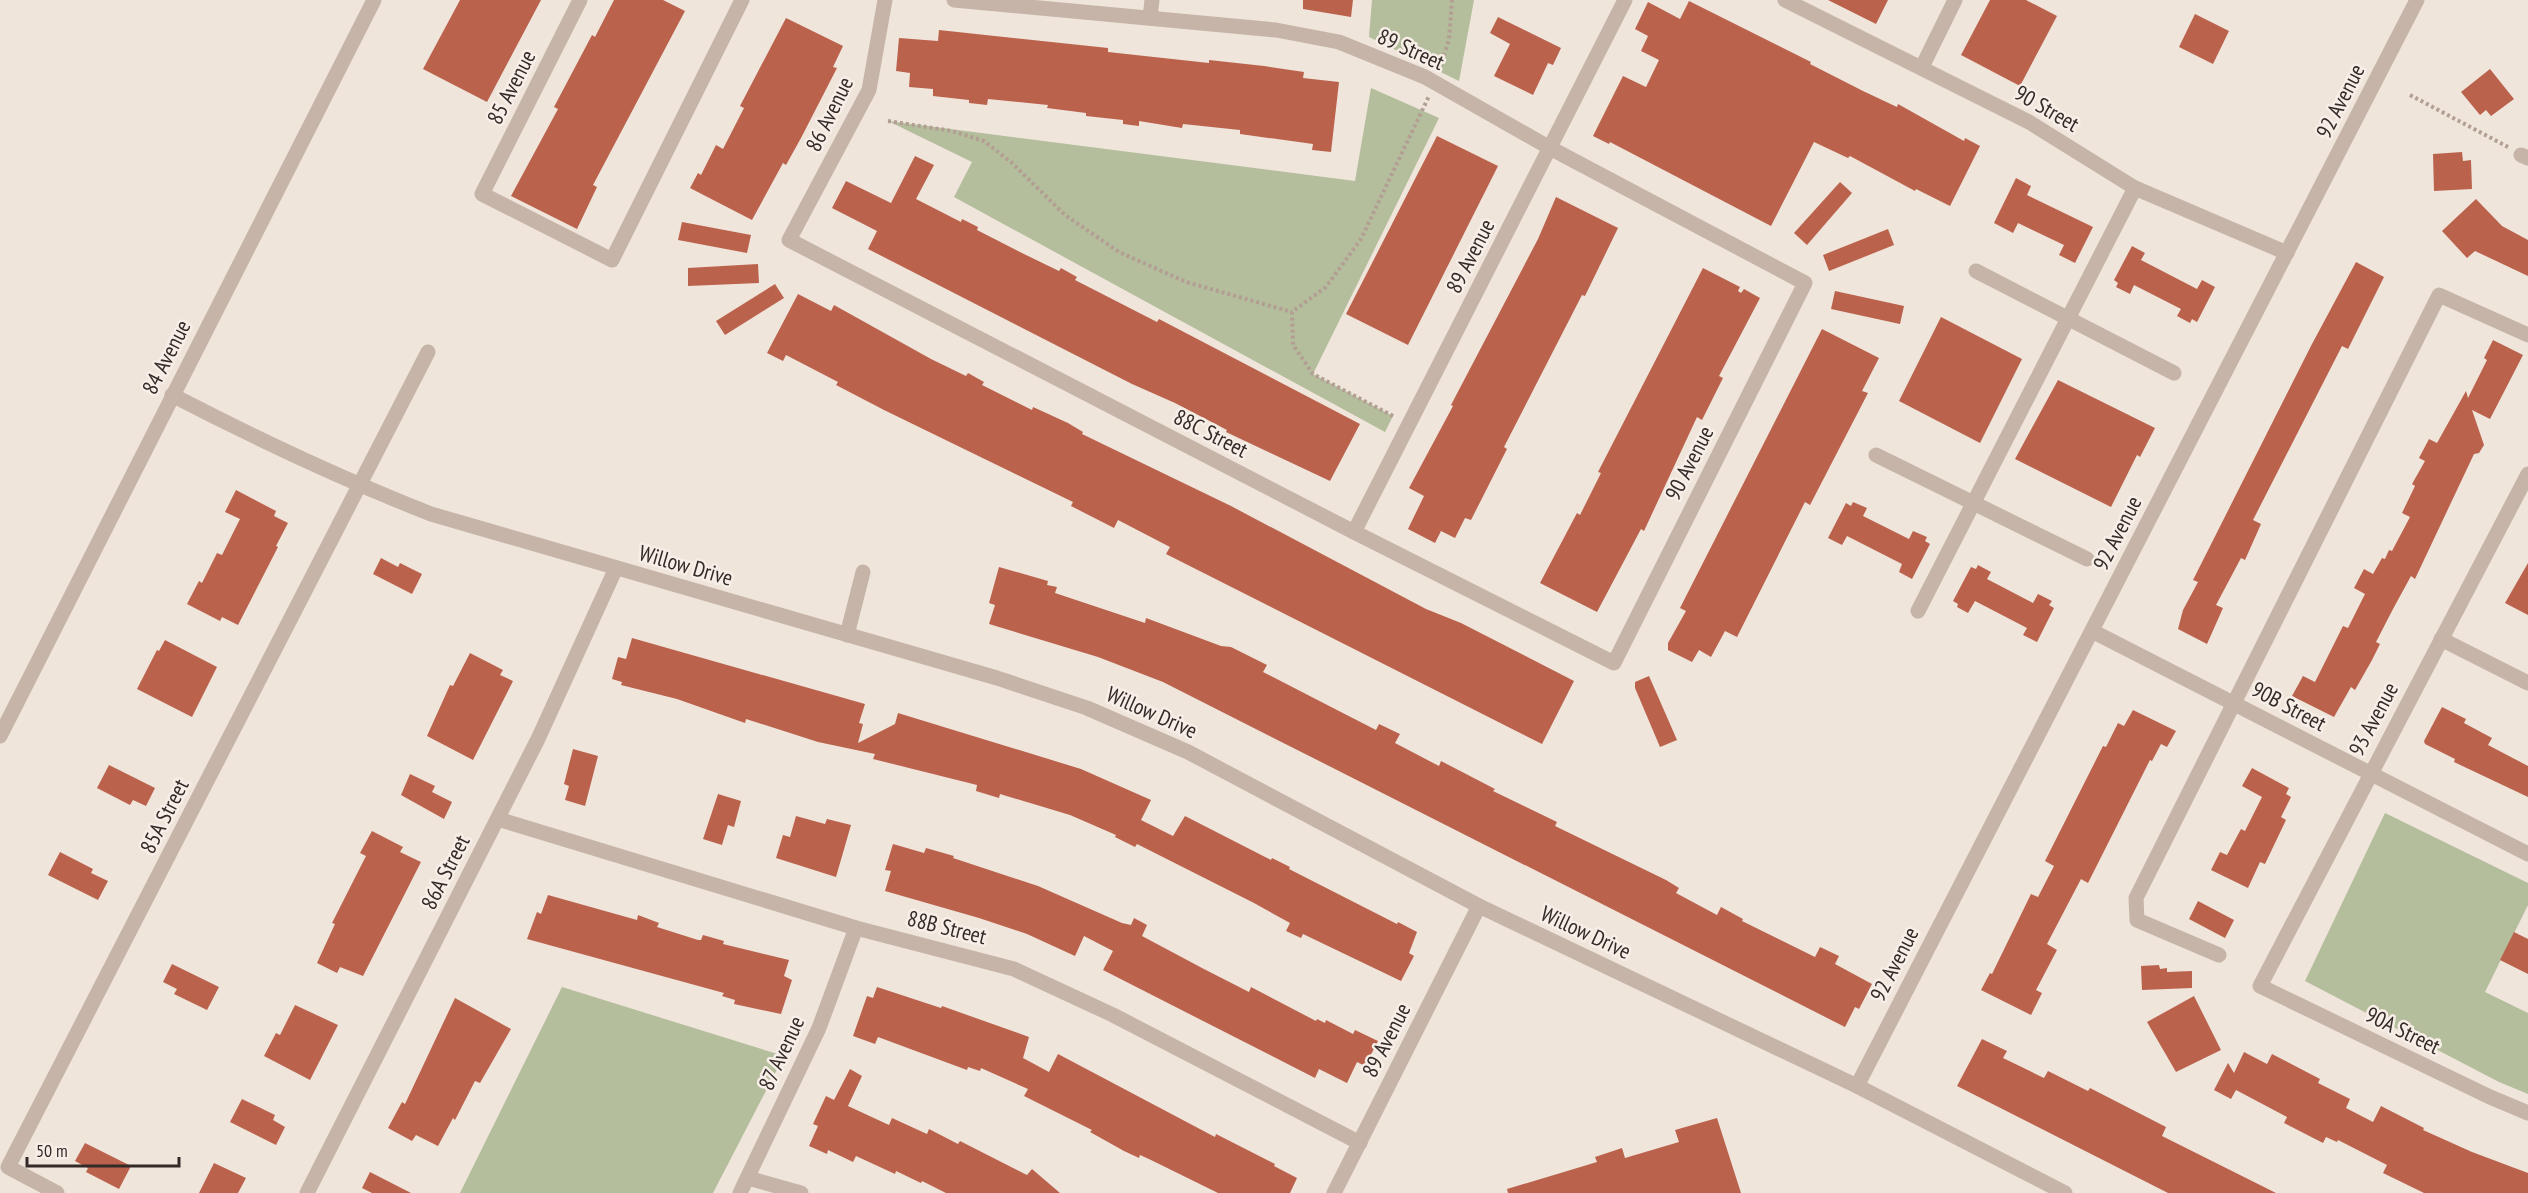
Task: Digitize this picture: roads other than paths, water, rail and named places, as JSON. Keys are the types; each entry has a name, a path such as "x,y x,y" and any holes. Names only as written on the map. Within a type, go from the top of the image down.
{"street":[{"name":"84 Avenue","path":"0,736 374,0"},
{"name":"85 Avenue","path":"580,0 482,194 612,260 742,0"},
{"name":"86 Avenue","path":"789,240 869,90 885,0"},
{"name":"89 Street","path":"954,0 1276,30 1339,42 1435,83 1550,148 1805,283"},
{"path":"1150,18 1152,0"},
{"name":"89 Avenue","path":"1354,532 1624,0"},
{"name":"90 Street","path":"1785,0 2029,122 2134,188 2287,253"},
{"path":"1922,67 1955,0"},
{"name":"92 Avenue","path":"1857,1086 2417,0"},
{"path":"1918,611 2134,188"},
{"name":"88C Street","path":"789,240 1354,532 1614,663"},
{"path":"1976,271 2174,373"},
{"name":"90 Avenue","path":"1614,663 1805,283"},
{"path":"2219,955 2136,920 2136,898 2233,701 2439,295 2528,334"},
{"name":"85A Street","path":"57,1193 8,1167 428,352"},
{"name":"Willow Drive","path":"172,394 360,486 431,514 997,678 1088,708 1188,752 1479,906 1857,1086 2065,1193"},
{"path":"1876,455 2087,559"},
{"name":"93 Avenue","path":"2260,986 2441,639 2522,499 2528,474"},
{"name":"86A Street","path":"307,1193 498,819 616,568"},
{"path":"847,635 863,572"},
{"name":"90B Street","path":"2092,631 2233,701 2369,775 2528,854"},
{"path":"2441,639 2528,683"},
{"name":"88B Street","path":"498,819 855,928 1014,969 1113,1015 1360,1143"},
{"name":"89 Avenue","path":"1334,1193 1479,906"},
{"name":"87 Avenue","path":"740,1193 819,1028 855,928"},
{"name":"90A Street","path":"2260,986 2490,1097 2528,1113"},
{"path":"748,1178 801,1193"}]}
